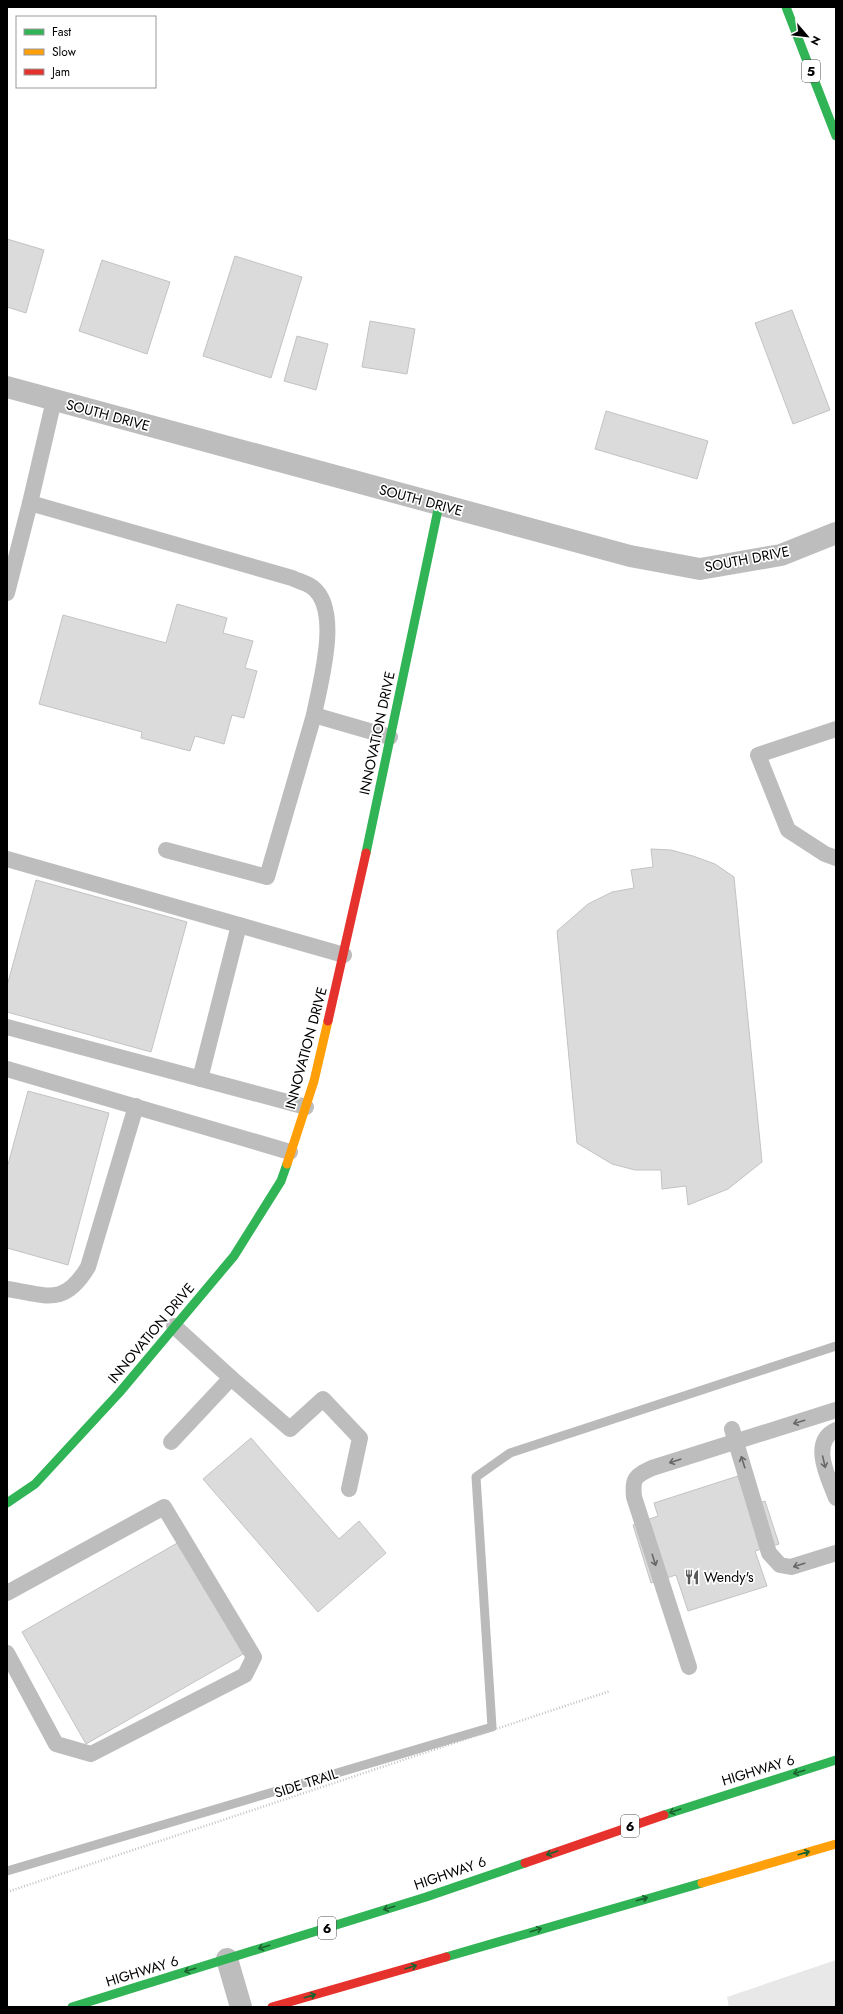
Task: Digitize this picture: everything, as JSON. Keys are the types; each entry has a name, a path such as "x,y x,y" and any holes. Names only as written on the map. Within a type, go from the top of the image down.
{"main road":[{"name":"5","path":"786,7 836,136"},
{"name":"INNOVATION DRIVE","path":"7,1503 35,1484 119,1393 234,1256 280,1181 314,1081 344,955 439,505"},
{"name":"HIGHWAY 6","path":"72,2007 426,1897 692,1805 836,1760"},
{"path":"272,2007 604,1909 836,1844"}],"street":[{"name":"SOUTH DRIVE","path":"7,387 630,556 700,569 781,555 836,533"},
{"path":"227,1959 241,2007"}],"lane":[{"path":"7,593 54,400"},
{"path":"30,503 285,576 313,587 324,604 328,625 314,715 267,877 166,850"},
{"path":"314,715 390,737"},
{"path":"836,729 758,755 788,830 825,854 836,858"},
{"path":"7,859 344,955"},
{"path":"200,1079 239,925"},
{"path":"7,1027 306,1107"},
{"path":"7,1069 290,1152"},
{"path":"7,1289 55,1296 71,1290 80,1280 88,1267 136,1106"},
{"path":"174,1326 290,1429 323,1399 360,1438 349,1489"},
{"path":"171,1442 231,1378"},
{"path":"689,1667 634,1497 632,1484 638,1475 652,1468 734,1435 836,1410"},
{"path":"836,1430 826,1438 822,1450 824,1464 836,1498"},
{"path":"734,1435 770,1553 780,1565 791,1567 836,1553"},
{"path":"7,1593 164,1507 254,1657 245,1675 91,1754 56,1744 7,1653"}],"path":[{"name":"SIDE TRAIL","path":"7,1892 610,1691"}],"shaded area":[{"path":"836,1960 836,2007 729,2007 727,1997"}],"building":[{"path":"7,239 44,250 26,313 7,307"},
{"path":"235,256 302,277 271,378 203,356"},
{"path":"102,260 170,282 147,354 79,331"},
{"path":"792,310 830,410 793,424 755,323"},
{"path":"370,321 415,329 407,374 362,367"},
{"path":"297,336 328,344 316,390 284,381"},
{"path":"606,411 708,441 697,479 595,449"},
{"path":"177,604 227,618 223,633 253,641 245,668 257,671 244,718 232,715 224,744 195,736 190,751 141,738 142,732 39,704 63,615 166,643"},
{"path":"651,849 671,850 693,856 715,864 734,877 762,1162 728,1189 688,1205 686,1186 662,1189 661,1170 635,1170 612,1164 577,1143 557,931 588,904 612,892 634,888 631,870 653,867"},
{"path":"36,880 187,922 151,1052 7,1012 7,986"},
{"path":"28,1091 109,1113 68,1265 7,1248 7,1168"},
{"path":"251,1438 339,1539 359,1521 386,1553 318,1612 203,1479"},
{"path":"738,1476 748,1507 765,1501 779,1544 755,1551 767,1586 688,1611 676,1575 651,1583 633,1525 658,1516 654,1503"},
{"path":"179,1542 243,1654 86,1744 22,1632"}],"waterway":[{"path":"7,1871 492,1727 476,1477 510,1453 836,1346"}],"traffic: fast":[{"path":"786,7 836,136"},
{"path":"366,853 439,505"},
{"path":"7,1503 35,1484 119,1393 234,1256 281,1181 287,1164"},
{"path":"664,1815 836,1760"},
{"path":"72,2007 426,1897 525,1863"},
{"path":"446,1957 702,1883"}],"traffic: slow":[{"path":"287,1164 314,1081 328,1021"},
{"path":"702,1883 836,1844"}],"traffic: jam":[{"path":"328,1021 366,853"},
{"path":"525,1863 664,1815"},
{"path":"272,2007 446,1957"}],"place":[{"name":"Wendy's","path":"692,1577"}]}
